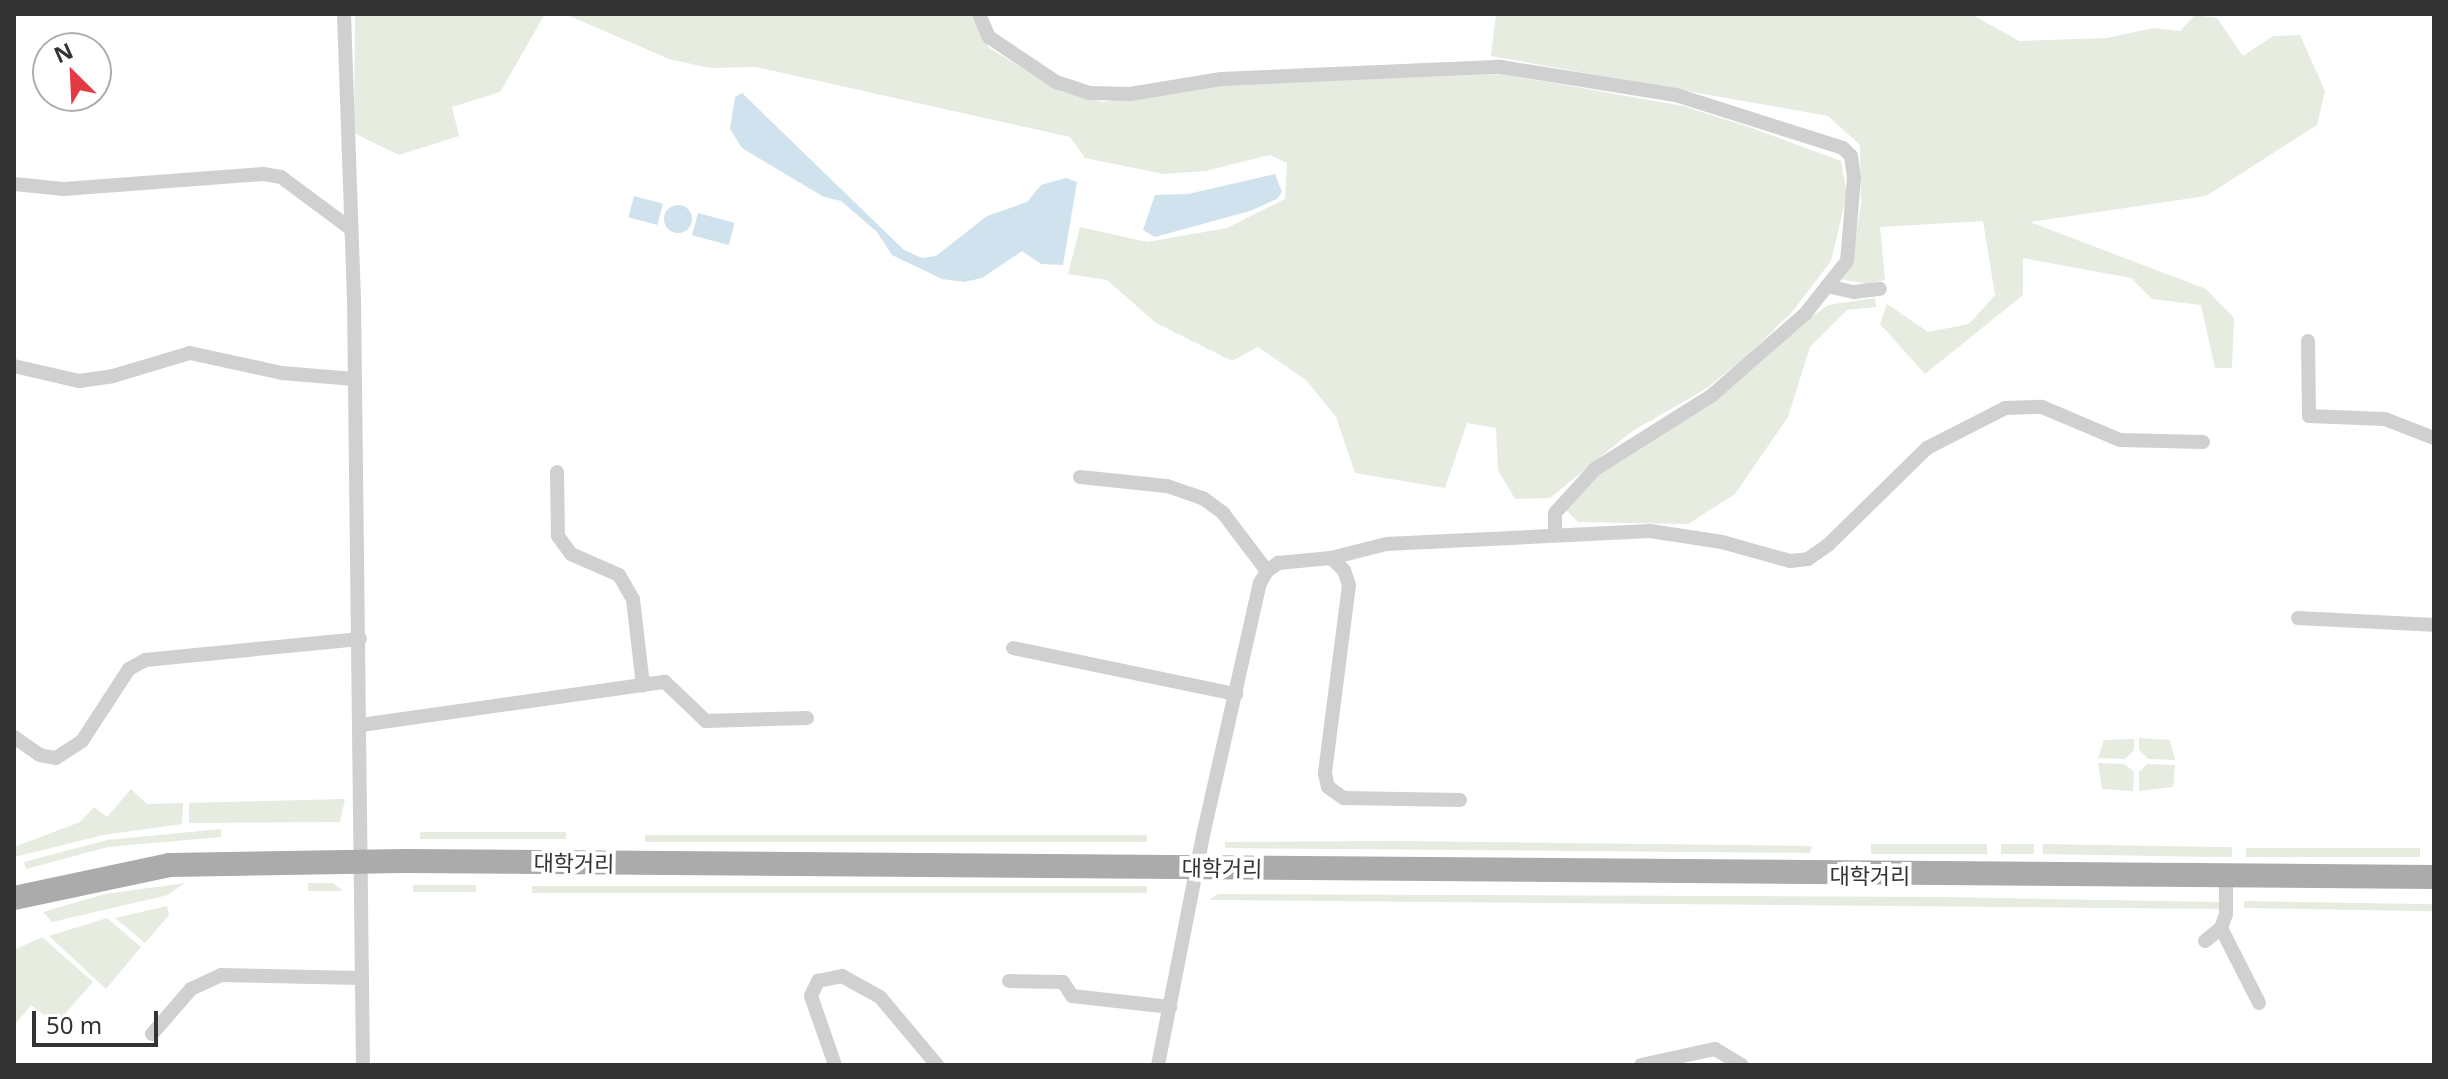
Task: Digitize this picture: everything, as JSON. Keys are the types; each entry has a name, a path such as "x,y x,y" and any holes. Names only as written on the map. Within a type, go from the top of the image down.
{"main road":[{"name":"대학거리","path":"14,898 169,865 358,862 2434,877"}],"street":[{"path":"344,14 360,639 358,862 363,1065"},
{"path":"979,14 989,37 1056,82 1089,93 1130,94 1221,79 1501,67 1676,95 1743,113 1843,148 1851,156 1854,206 1847,261 1805,314 1711,396 1595,469 1555,513 1555,535"},
{"path":"14,184 64,189 263,174 281,177 351,229"},
{"path":"1827,286 1854,292 1880,289"},
{"path":"2308,341 2309,416 2385,419 2434,438"},
{"path":"14,366 79,381 113,376 190,353 282,373 354,379"},
{"path":"1158,1065 1197,868 1260,583 1267,571 1278,563 1331,558 1386,544 1650,531 1722,542 1790,561 1808,559 1927,448 2005,408 2042,407 2120,440 2203,442"},
{"path":"557,472 558,536 571,554 619,575 633,599 643,685"},
{"path":"1080,477 1167,486 1204,499 1223,513 1267,571"},
{"path":"1331,558 1344,570 1349,585 1325,773 1328,787 1344,798 1460,800"},
{"path":"2298,618 2434,625"},
{"path":"14,737 40,755 56,758 82,741 129,669 145,660 360,639"},
{"path":"1013,648 1236,694"},
{"path":"361,725 665,682 706,721 807,718"},
{"path":"2226,877 2221,928 2259,1003"},
{"path":"2205,941 2221,928"},
{"path":"152,1034 191,989 221,975 361,978"},
{"path":"835,1065 811,996 818,981 842,976 880,997 937,1065"},
{"path":"1009,981 1063,982 1072,996 1170,1007"},
{"path":"1641,1065 1715,1049 1742,1065"}],"shaded area":[{"path":"355,14 545,14 500,92 452,107 459,136 399,155 354,133"},
{"path":"565,14 971,14 989,48 1062,92 1102,102 1223,85 1503,74 1683,106 1752,128 1841,161 1847,194 1831,261 1792,312 1749,354 1707,388 1631,432 1550,498 1515,499 1498,470 1496,428 1467,423 1445,488 1355,473 1336,417 1306,380 1258,347 1232,361 1156,323 1107,280 1068,274 1080,227 1147,242 1227,228 1285,199 1287,163 1270,155 1206,171 1164,174 1085,158 1070,137 756,67 710,68 669,59"},
{"path":"1496,14 1971,14 2019,41 2107,38 2154,28 2180,31 2195,15 2217,18 2243,56 2273,36 2300,35 2325,91 2317,125 2206,196 2030,222 2206,289 2234,318 2232,368 2215,368 2201,305 2152,299 2131,278 2023,258 2023,295 1925,374 1880,324 1887,304 1928,332 1969,324 1995,295 1983,221 1880,227 1885,280 1867,284 1840,279 1852,261 1861,203 1860,145 1828,116 1491,56"},
{"path":"1875,298 1876,307 1847,310 1810,347 1788,417 1735,494 1688,524 1578,522 1565,509 1598,472 1828,305"},
{"path":"2139,738 2170,740 2175,760 2148,759 2139,750"},
{"path":"2134,739 2134,750 2125,759 2098,758 2104,740"},
{"path":"2098,763 2125,764 2134,772 2133,791 2102,789"},
{"path":"2147,764 2175,765 2173,787 2139,791 2139,772"},
{"path":"131,789 147,804 183,803 182,824 103,835 14,857 14,847 80,822 94,807 107,817"},
{"path":"345,799 340,822 189,823 189,803"},
{"path":"221,829 221,837 108,847 26,869 24,862 107,840"},
{"path":"420,832 566,832 566,839 420,839"},
{"path":"645,835 1147,835 1147,842 645,842"},
{"path":"1225,842 1812,846 1810,853 1225,848"},
{"path":"1871,844 1987,844 1987,854 1871,854"},
{"path":"2001,844 2034,844 2034,854 2001,854"},
{"path":"2043,844 2232,847 2232,857 2043,854"},
{"path":"2246,848 2420,848 2420,857 2246,857"},
{"path":"185,883 168,895 52,922 43,912 105,894"},
{"path":"308,883 333,883 343,891 308,891"},
{"path":"413,885 476,885 476,892 413,892"},
{"path":"532,886 1147,886 1147,893 532,893"},
{"path":"1218,894 1941,897 2220,902 2220,909 1209,900"},
{"path":"2244,901 2434,904 2434,911 2244,908"},
{"path":"167,906 169,915 145,943 115,918"},
{"path":"107,918 141,947 106,989 49,936"},
{"path":"42,937 93,982 56,1024 31,1005 14,1026 14,950"}],"water":[{"path":"742,93 904,250 922,258 936,256 987,216 1027,202 1041,185 1066,178 1077,182 1063,265 1041,264 1022,251 982,278 964,282 942,279 892,255 877,232 841,201 824,197 742,148 730,129 735,97"},
{"path":"1275,174 1282,192 1277,199 1250,211 1155,237 1143,230 1155,195 1188,194"},
{"path":"634,196 663,204 657,225 628,217"},
{"path":"678,205 688,209 692,219 688,229 678,233 668,229 664,219 668,209"},
{"path":"698,213 735,223 729,245 692,235"}]}
